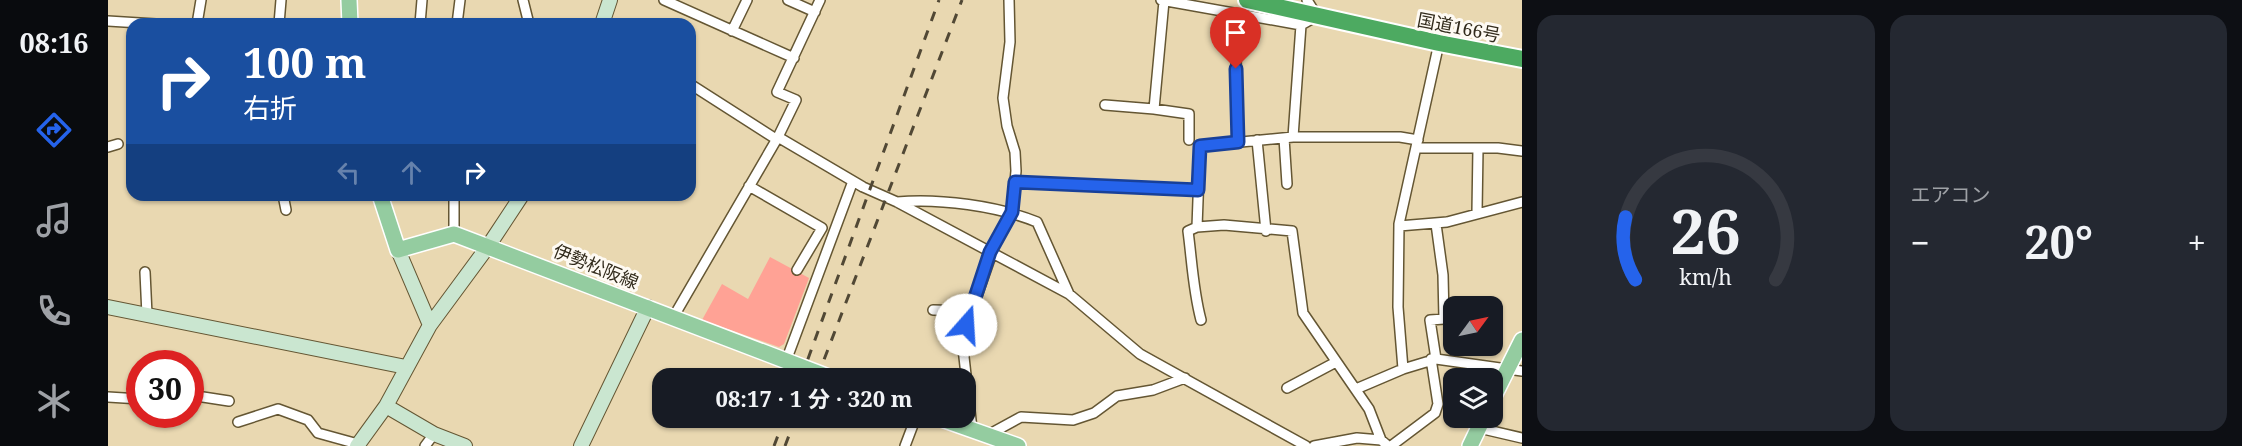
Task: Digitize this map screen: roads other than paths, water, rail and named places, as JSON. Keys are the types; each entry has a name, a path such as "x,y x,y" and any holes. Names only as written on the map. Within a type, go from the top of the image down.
{"highway":[{"name":"国道166号","path":"1247,0 1438,43 1522,59"}],"main road":[{"path":"349,0 350,18"},
{"path":"382,201 398,250 454,234"},
{"name":"伊勢松阪線","path":"454,234 489,245 805,368"},
{"path":"1503,386 1515,370 1522,340"},
{"path":"969,428 1018,446"},
{"path":"1470,446 1479,428"}],"street":[{"path":"198,18 201,0"},
{"path":"279,18 280,0"},
{"path":"420,18 422,0"},
{"path":"458,18 460,0"},
{"path":"523,0 528,18"},
{"path":"604,18 610,0"},
{"path":"664,0 794,58"},
{"path":"732,32 747,0"},
{"path":"788,0 814,12"},
{"path":"674,316 777,138 796,100 777,92 820,0"},
{"path":"972,429 962,339 991,253 1012,212 1015,182 1015,152 1007,126 1003,98 1010,42 1009,0"},
{"path":"1154,109 1163,0 1301,25 1317,16 1307,0"},
{"path":"1235,14 1238,142"},
{"path":"108,21 126,22"},
{"path":"1287,184 1288,138 1301,25"},
{"path":"1403,369 1398,307 1399,226 1438,43"},
{"path":"696,88 777,138 853,181 1069,294 1140,354 1306,446 1357,438 1386,444 1435,413 1438,404 1430,320 1444,320 1443,275 1436,224"},
{"path":"1105,105 1189,114 1189,140"},
{"path":"1197,226 1200,146 1288,138 1400,137 1417,144 1522,151"},
{"path":"1257,140 1266,231"},
{"path":"1478,148 1478,212"},
{"path":"786,361 853,181"},
{"path":"1015,182 1198,190"},
{"path":"749,186 833,232"},
{"path":"284,201 286,210"},
{"path":"454,201 454,234"},
{"path":"238,422 278,409 308,420 318,433 358,445 386,406 405,367 430,325 518,201"},
{"path":"897,202 973,206 1012,212 1037,222 1069,294"},
{"path":"1399,226 1436,224 1522,202"},
{"path":"1201,320 1192,282 1188,231 1197,226 1224,225 1266,231 1292,231 1302,313 1370,408 1386,444"},
{"path":"797,270 822,228"},
{"path":"398,250 430,325"},
{"path":"145,272 147,315"},
{"path":"108,307 405,367"},
{"path":"581,446 648,308"},
{"path":"933,310 971,311"},
{"path":"1356,389 1434,359 1515,370"},
{"path":"1287,388 1336,362"},
{"path":"988,435 1021,417 1080,418 1094,412 1117,396 1153,390 1185,378"},
{"path":"108,397 126,398"},
{"path":"204,397 229,401"},
{"path":"386,406 434,434 465,446"},
{"path":"905,446 912,428"},
{"path":"1497,428 1522,438"},
{"path":"425,446 434,434"}],"railway":[{"path":"805,368 939,0"},
{"path":"821,368 962,0"},
{"path":"774,446 781,428"},
{"path":"785,446 792,428"}]}
